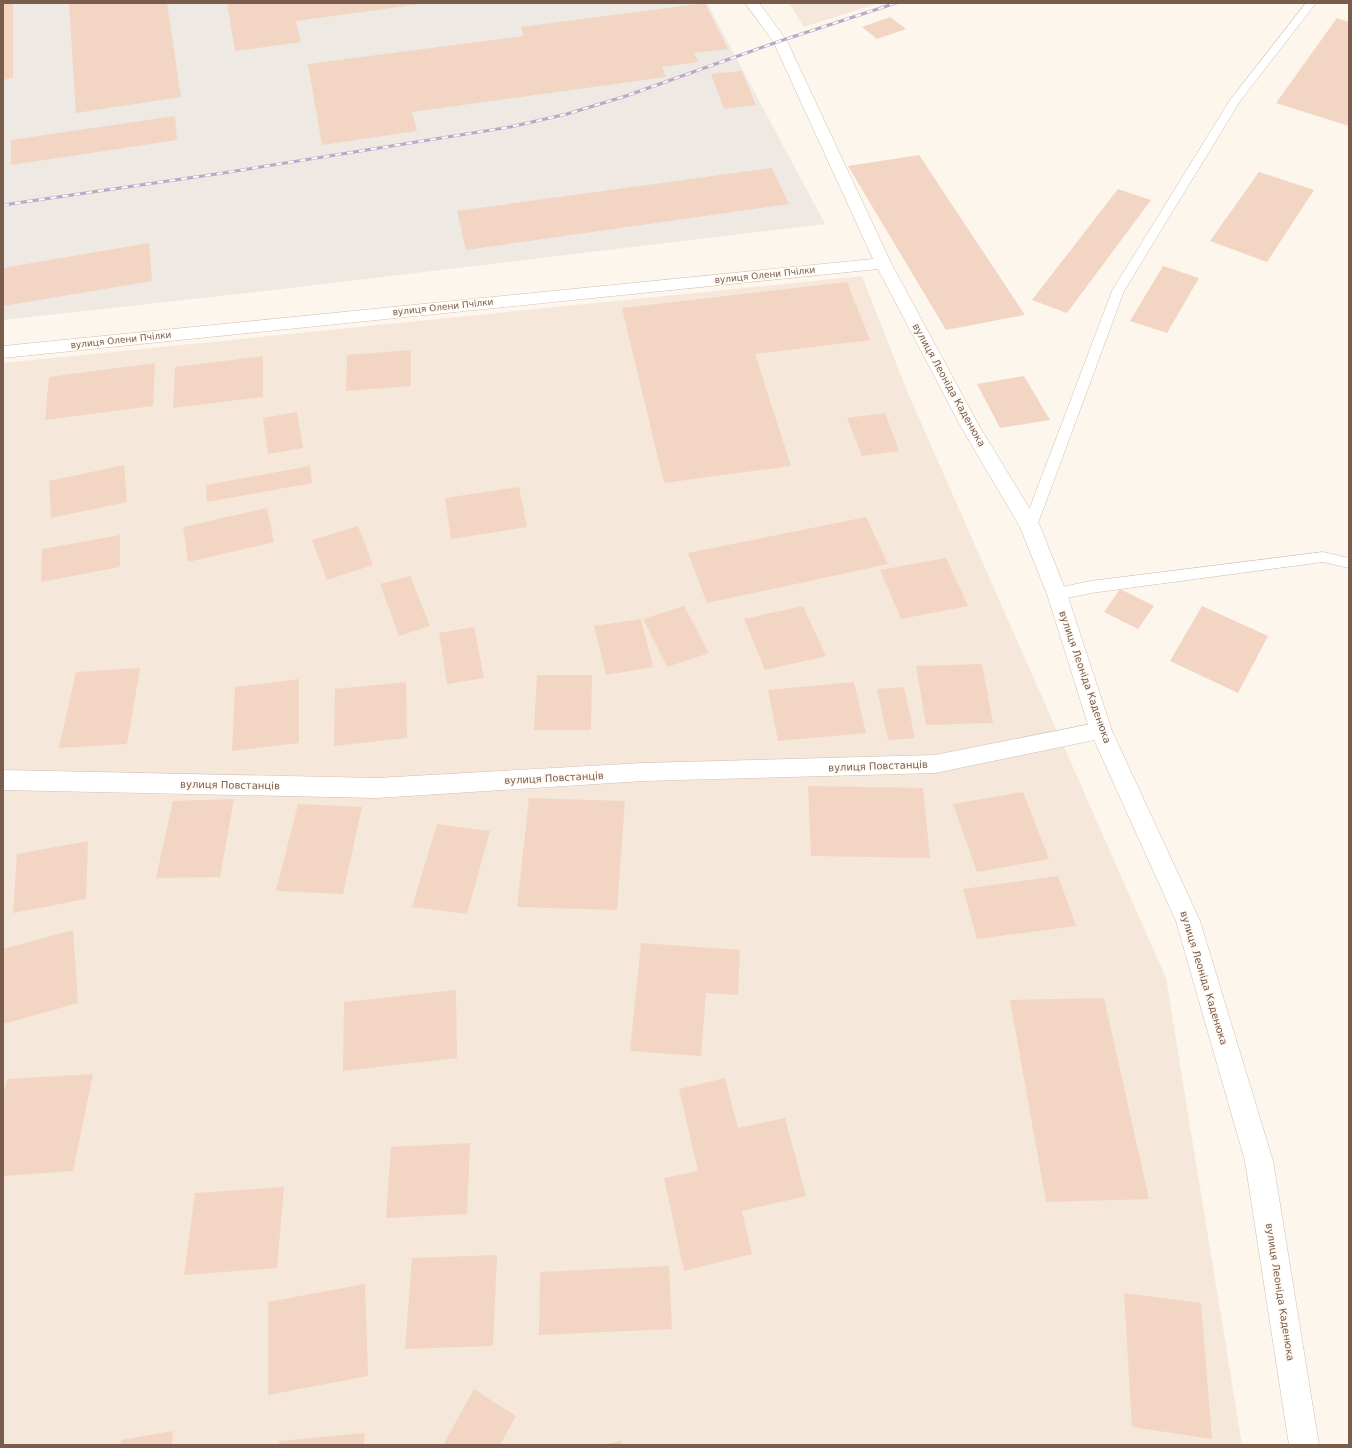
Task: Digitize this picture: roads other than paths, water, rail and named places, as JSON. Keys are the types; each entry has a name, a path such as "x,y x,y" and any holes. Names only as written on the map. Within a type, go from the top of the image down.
{"street":[{"name":"вулиця Леоніда Каденюка","path":"752,3 780,41 883,263 969,425 1030,526 1057,594 1101,731 1188,921 1259,1160 1304,1445"},
{"name":"вулиця Олени Пчілки","path":"3,352 883,263"},
{"name":"вулиця Повстанців","path":"3,780 377,788 644,772 935,764 1101,731"}],"lane":[{"path":"1030,526 1118,291 1235,100 1311,3"},
{"path":"1057,594 1091,587 1323,557 1349,563"}],"railway":[{"path":"3,205 223,173 510,127 567,114 626,96 780,41 896,3"}]}
